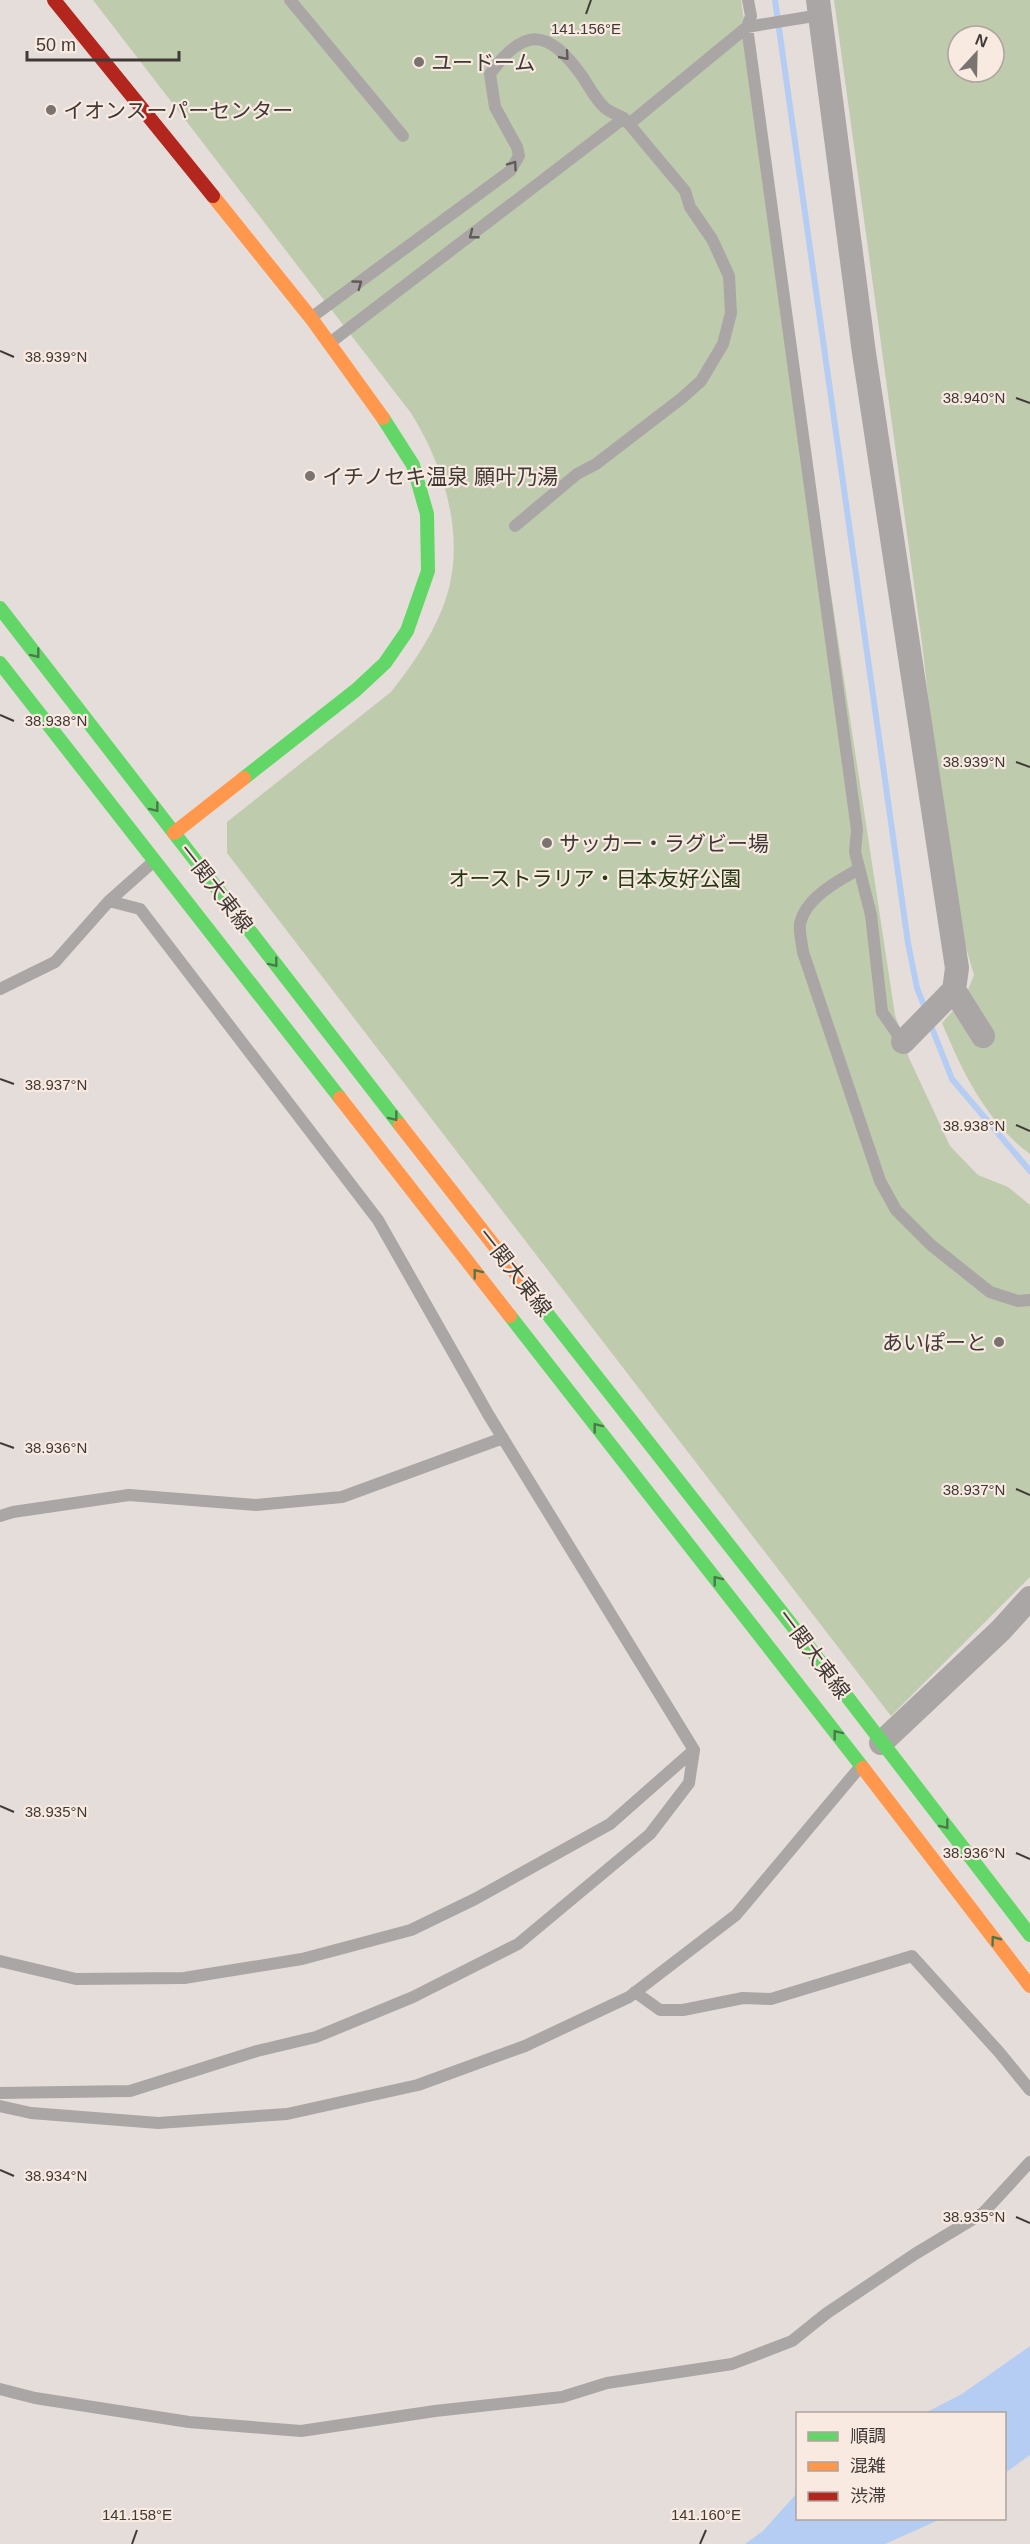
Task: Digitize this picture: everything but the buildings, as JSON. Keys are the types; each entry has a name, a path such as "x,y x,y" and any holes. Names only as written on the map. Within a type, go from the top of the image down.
{"main road":[{"path":"60,2 311,318 392,429 413,465 427,514 428,571 407,631 385,663 356,690 174,833"},
{"name":"一関大東線","path":"0,608 809,1647 1030,1935"},
{"name":"一関大東線","path":"0,663 861,1765 1030,1986"}],"street":[{"path":"813,11 957,968 954,990 903,1042"},
{"path":"954,990 982,1036"},
{"path":"881,1743 1001,1630 1030,1598"}],"lane":[{"path":"290,0 403,136"},
{"path":"748,0 751,16 747,27 857,831 855,852 871,915 882,1012 903,1042"},
{"path":"515,526 577,474 596,464 682,398 701,381 723,344 731,313 729,276 712,239 690,207 685,191 629,124 747,27 813,11"},
{"path":"311,318 510,171 519,156 518,147 495,106 490,75 502,57 524,42 542,39 556,45 604,108 624,118 330,343"},
{"path":"0,989 55,962 109,901 156,860"},
{"path":"859,869 828,887 812,903 800,923 803,952 880,1181 896,1210 931,1245 990,1293 1018,1301 1030,1300"},
{"path":"0,2093 130,2091 257,2051 316,2037 413,1997 518,1944 650,1834 689,1783 694,1750 503,1438 378,1220 140,909 109,901"},
{"path":"0,1516 13,1512 129,1495 256,1505 342,1497 503,1438"},
{"path":"0,1961 76,1979 184,1978 302,1959 411,1930 475,1899 610,1824 694,1750"},
{"path":"0,2106 31,2113 158,2123 287,2114 418,2085 525,2046 635,1992 736,1915 861,1765"},
{"path":"635,1992 660,2010 683,2010 743,1998 771,1998 912,1956 999,2052 1030,2090"},
{"path":"0,2389 35,2398 189,2422 301,2431 435,2411 562,2397 607,2383 732,2364 792,2341 827,2313 915,2253 983,2213 1030,2162"}],"green space":[{"name":"オーストラリア・日本友好公園","path":"93,0 741,0 895,1015 909,1058 950,1146 978,1175 1008,1187 1030,1205 1030,1577 891,1716 227,853 227,822 391,692 409,668 433,630 445,602 453,566 452,520 441,475 411,413"},
{"path":"834,0 1030,0 1030,1154 1001,1127 977,1095 942,1023 965,997 974,975 951,896 922,643"}],"water":[{"path":"1030,2346 1030,2455 1006,2472 1006,2412 927,2412 962,2394"},
{"path":"796,2494 796,2520 939,2520 885,2544 745,2544 763,2531"}],"waterway":[{"path":"775,0 908,943 917,988 926,1011"},
{"path":"930,1023 952,1079 1030,1171"}],"traffic: fast":[{"path":"244,778 356,690 385,663 407,631 428,571 427,514 413,465 383,418"},
{"path":"0,608 400,1125"},
{"path":"0,663 340,1098"},
{"path":"535,1298 809,1647 1030,1935"},
{"path":"510,1316 863,1768"}],"traffic: slow":[{"path":"213,196 311,318 383,418"},
{"path":"174,833 244,778"},
{"path":"340,1098 510,1316"},
{"path":"400,1125 535,1298"},
{"path":"863,1768 1030,1986"}],"traffic: jam":[{"path":"54,0 213,196"}],"place":[{"name":"ユードーム","path":"419,62"},
{"name":"イオンスーパーセンター","path":"51,110"},
{"name":"イチノセキ温泉 願叶乃湯","path":"310,476"},
{"name":"サッカー・ラグビー場","path":"547,843"},
{"name":"あいぽーと","path":"999,1342"}]}
